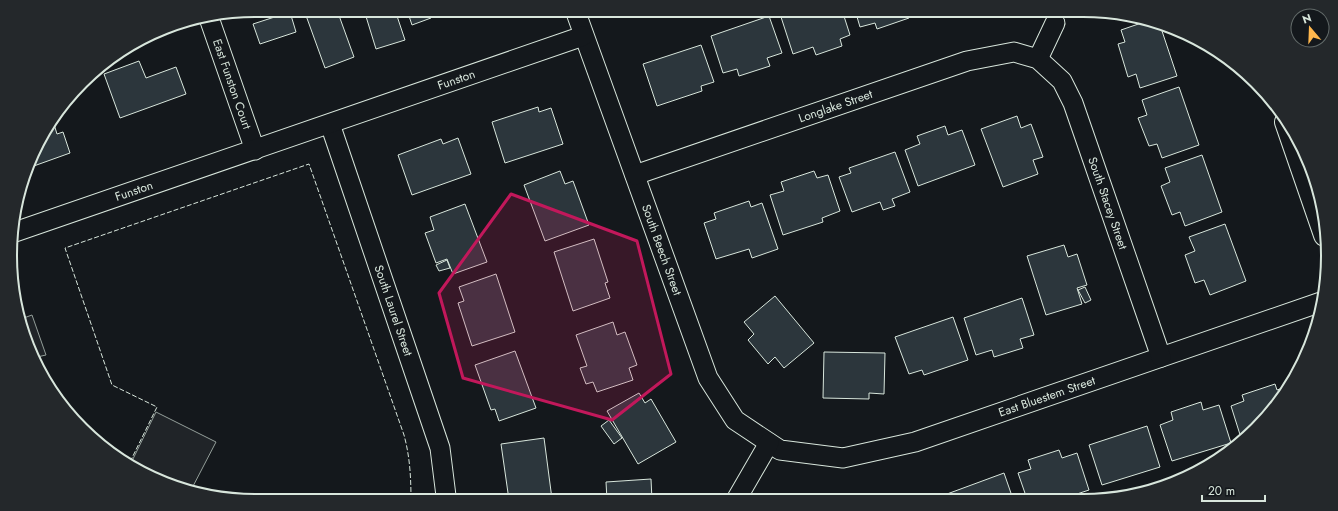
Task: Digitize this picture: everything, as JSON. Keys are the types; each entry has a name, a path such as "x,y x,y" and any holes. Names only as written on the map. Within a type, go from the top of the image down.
{"main road":[{"path":"1295,148 1316,209"}],"street":[{"name":"South Beech Street","path":"577,17 635,175 682,310 708,378 735,420 769,443"},
{"name":"East Funston Court","path":"210,22 255,150"},
{"path":"1038,59 1055,24"},
{"name":"Funston","path":"19,231 583,36"},
{"name":"Longlake Street","path":"635,175 967,61 1014,52 1038,59"},
{"name":"South Stacey Street","path":"1038,59 1062,81 1073,102 1161,358"},
{"name":"South Laurel Street","path":"330,124 440,448 446,494"},
{"name":"East Bluestem Street","path":"769,443 780,450 843,458 915,442 1316,304"},
{"path":"739,494 769,443"}],"highlighted area":[{"path":"511,194 637,241 671,374 612,420 463,378 439,293"}],"shaded area":[{"path":"32,315 46,355 40,356 25,317"},
{"path":"156,412 216,442 193,486 164,476 133,460"}],"building":[{"path":"275,17 292,17 296,32 260,44 253,24"},
{"path":"307,17 340,17 354,57 325,68"},
{"path":"366,17 397,17 405,40 376,49"},
{"path":"409,17 431,17 431,18 412,25"},
{"path":"769,17 782,53 767,58 770,66 739,76 737,69 723,73 711,36"},
{"path":"781,17 844,17 850,35 840,39 842,46 816,55 813,47 793,54"},
{"path":"857,17 909,18 877,29 875,23 860,27"},
{"path":"1139,24 1162,31 1177,76 1140,88 1136,74 1128,77 1118,44 1125,42 1121,30"},
{"path":"701,45 714,82 701,86 702,91 657,106 643,64"},
{"path":"139,61 146,78 176,67 186,94 120,118 104,74"},
{"path":"1179,87 1199,145 1162,158 1157,144 1149,146 1138,118 1147,115 1142,100"},
{"path":"538,107 539,112 551,108 563,144 505,163 492,122"},
{"path":"1017,116 1021,128 1031,124 1043,157 1033,160 1038,174 1003,187 981,129"},
{"path":"945,126 948,135 962,130 975,165 918,186 905,150 920,144 917,136"},
{"path":"55,127 57,134 63,132 70,153 34,166"},
{"path":"458,138 471,174 412,195 398,155 441,139 443,144"},
{"path":"895,152 910,192 892,199 895,206 883,210 880,202 852,212 839,177 851,173 849,168"},
{"path":"1202,155 1222,212 1185,226 1180,212 1172,215 1161,186 1170,182 1165,168"},
{"path":"560,171 565,184 573,181 589,225 545,241 524,185"},
{"path":"814,171 817,178 828,175 840,211 822,218 823,222 783,235 770,195 784,191 781,182"},
{"path":"749,201 751,207 762,203 778,249 752,258 749,249 716,259 704,223 716,219 714,213"},
{"path":"465,204 487,262 453,274 447,259 436,263 425,233 434,230 430,217"},
{"path":"1225,224 1246,281 1210,295 1204,280 1195,283 1185,255 1195,251 1189,237"},
{"path":"594,239 608,282 605,283 610,298 573,311 554,252"},
{"path":"1064,245 1068,257 1077,254 1087,285 1077,288 1082,304 1046,315 1027,256"},
{"path":"447,260 450,268 439,271 436,265"},
{"path":"496,274 515,332 472,346 458,303 464,301 459,287"},
{"path":"1085,287 1091,300 1085,303 1078,290"},
{"path":"775,296 814,343 784,368 775,357 768,364 748,340 754,334 744,322"},
{"path":"1022,298 1034,335 1020,339 1023,348 994,357 992,350 976,355 964,318"},
{"path":"953,317 968,360 924,375 922,370 909,374 895,337"},
{"path":"613,322 617,335 625,332 637,365 629,368 633,380 597,392 593,382 586,384 580,368 587,366 576,335"},
{"path":"515,351 536,408 499,421 495,409 491,410 475,365"},
{"path":"824,352 885,353 884,394 869,393 869,399 823,398"},
{"path":"1275,384 1277,390 1280,389 1262,413 1240,435 1231,406 1244,401 1242,395"},
{"path":"639,393 645,403 651,399 676,442 638,464 607,411"},
{"path":"1201,402 1203,410 1219,405 1231,443 1172,461 1160,425 1173,420 1171,412"},
{"path":"609,420 622,438 614,444 601,426"},
{"path":"1147,426 1160,467 1102,485 1089,445"},
{"path":"544,438 551,494 508,494 501,444"},
{"path":"1059,450 1062,458 1077,453 1089,490 1077,494 1025,494 1018,473 1031,469 1028,460"},
{"path":"1004,473 1011,494 947,494"},
{"path":"651,479 652,494 607,494 606,482"}],"fence":[{"path":"131,459 157,407 112,385 65,248 309,164 404,435 408,451 411,494"}]}
